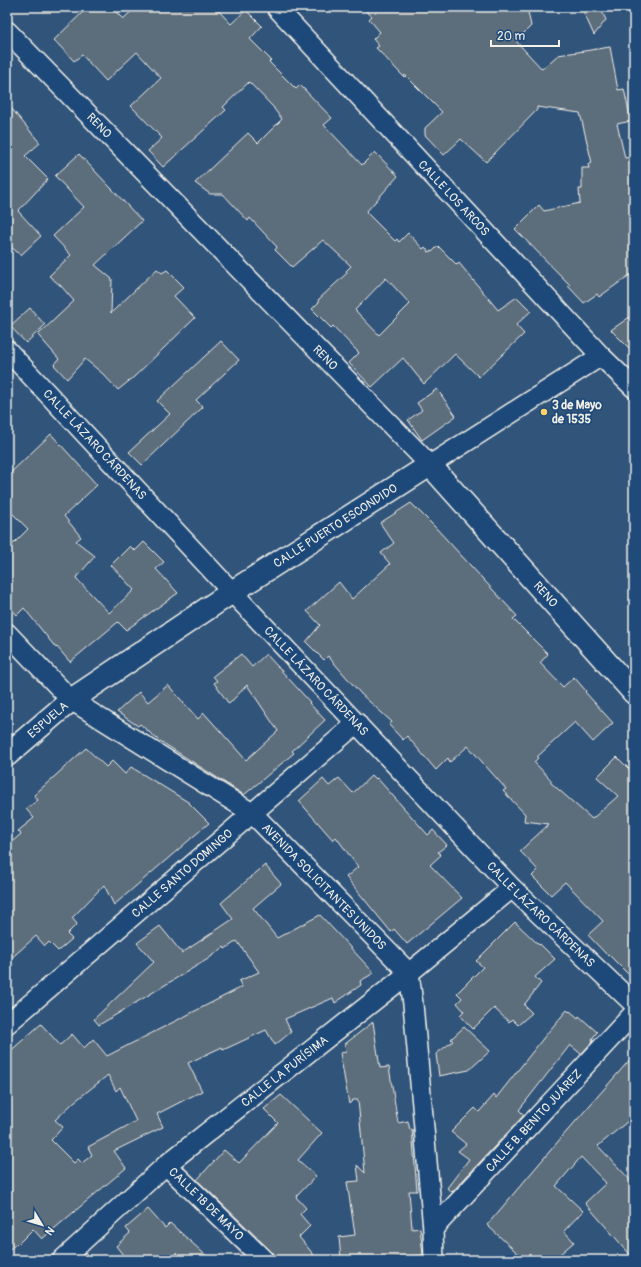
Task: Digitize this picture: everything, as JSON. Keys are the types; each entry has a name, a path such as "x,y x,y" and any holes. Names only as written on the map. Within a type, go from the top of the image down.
{"street":[{"name":"CALLE LOS ARCOS","path":"276,7 601,356 634,388"},
{"name":"RENO","path":"7,31 430,465 634,693"},
{"name":"CALLE LÁZARO CÁRDENAS","path":"7,350 232,592 512,888 634,1004"},
{"name":"CALLE PUERTO ESCONDIDO","path":"71,700 232,592 601,356"},
{"name":"AVENIDA SOLICITANTES UNIDOS","path":"7,633 71,700 252,813 409,973"},
{"name":"ESPUELA","path":"7,755 71,700"},
{"name":"CALLE SANTO DOMINGO","path":"7,1024 357,723"},
{"name":"CALLE LA PURÍSIMA","path":"62,1260 166,1165 409,973 512,888"},
{"path":"409,973 433,1229 434,1260"},
{"name":"CALLE B. BENITO JUÁREZ","path":"433,1229 634,1013"},
{"name":"CALLE 18 DE MAYO","path":"166,1165 264,1260"}],"building":[{"path":"88,7 111,7 123,19 136,7 215,7 231,24 246,10 262,26 250,39 271,60 269,62 296,89 300,85 332,118 324,125 362,165 375,152 398,176 366,212 395,241 397,239 399,242 408,233 423,249 425,247 429,252 432,252 438,246 457,265 459,263 498,310 517,297 531,311 516,325 524,334 479,377 455,354 424,384 403,358 372,387 349,363 359,353 333,326 331,328 312,309 319,302 318,300 347,273 346,271 351,266 323,240 292,267 275,250 277,247 250,218 248,221 223,194 210,194 195,183 248,133 258,143 282,119 274,108 249,82 223,107 226,110 163,167 148,151 162,138 131,106 161,78 137,52 106,81 82,55 74,61 54,40","holes":["386,278 410,304 379,335 355,310"]},
{"path":"361,7 527,7 531,26 516,41 542,69 558,55 610,47 618,90 624,89 631,121 617,124 625,158 631,157 634,172 634,272 599,297 597,294 584,303 568,286 570,285 515,229 539,205 544,211 580,203 579,189 582,189 582,168 589,168 588,164 592,163 580,113 537,107 537,110 486,162 461,139 444,155 425,135 425,128 442,112 405,75 404,77 376,48 379,46 373,39 380,32 369,19 372,16"},
{"path":"593,7 600,7 606,20 594,35 583,11"},
{"path":"7,103 40,143 25,156 48,179 18,211 41,236 21,255 7,244"},
{"path":"79,154 142,221 95,265 112,279 111,313 157,269 162,273 167,270 184,287 174,296 195,318 134,377 118,390 103,374 85,359 67,379 54,365 59,359 38,335 74,301 61,286 49,276 71,255 53,236 84,207 55,176"},
{"path":"30,308 45,325 26,343 10,326"},
{"path":"634,314 634,353 611,330"},
{"path":"221,341 239,360 196,400 203,407 142,465 129,452 170,414 157,401"},
{"path":"437,389 456,416 422,440 408,420 422,410 417,403"},
{"path":"51,434 97,485 64,516 81,537 76,541 95,556 76,578 109,613 134,590 111,565 130,546 135,551 144,542 164,562 156,569 178,593 126,630 118,622 70,662 57,647 56,648 24,608 17,615 7,604 7,550 28,529 7,508 7,476"},
{"path":"411,503 517,616 513,619 548,654 540,663 563,687 574,677 586,691 585,692 613,723 593,742 575,722 537,757 538,758 534,762 552,781 550,782 592,819 618,796 597,777 617,757 634,774 634,980 588,935 603,921 565,882 551,895 532,876 538,870 520,851 549,824 524,821 525,814 503,791 506,789 468,746 450,762 448,758 436,770 407,736 403,740 389,725 392,722 361,694 328,656 324,660 306,642 320,625 307,611 339,582 352,599 390,564 381,553 394,543 380,523"},
{"path":"241,654 252,667 266,654 325,720 292,751 294,753 244,795 157,739 140,724 138,726 117,712 139,692 148,702 168,685 198,719 204,713 246,760 278,731 247,685 229,704 214,683 217,681 213,676"},
{"path":"86,748 106,767 112,761 125,774 131,767 188,802 209,823 114,905 104,885 72,918 77,924 67,934 72,939 58,951 49,942 45,946 36,936 7,962 7,846 21,834 18,831 34,818 26,809 38,800 34,795"},
{"path":"372,775 376,779 377,778 428,835 433,830 447,845 438,852 441,855 430,865 462,898 407,944 394,929 391,932 346,877 358,867 336,837 333,840 299,801 323,779 329,786 339,778 353,793"},
{"path":"265,865 281,884 253,908 277,938 320,915 374,973 360,981 361,985 335,1003 333,998 285,1019 291,1032 275,1045 266,1030 223,1050 222,1047 188,1063 202,1091 157,1114 163,1127 114,1151 126,1168 42,1239 33,1229 18,1244 17,1243 7,1252 7,1054 41,1024 60,1045 72,1034 84,1048 93,1039 107,1056 242,987 239,981 259,972 237,941 225,949 224,947 208,959 99,1025 94,1019 154,962 137,943 160,926 182,953 233,919 221,903","holes":["108,1075 116,1091 120,1087 136,1121 88,1147 92,1155 82,1163 78,1159 74,1163 51,1140 63,1127 55,1120 74,1102"]},
{"path":"515,922 555,959 535,977 541,983 524,1005 532,1013 518,1025 512,1019 509,1022 494,1008 473,1029 460,1015 464,1011 457,1003 462,998 457,993 483,967 476,961"},
{"path":"567,1010 578,1018 579,1016 597,1032 592,1039 593,1041 581,1054 570,1045 519,1110 524,1115 452,1192 447,1188 469,1159 458,1151 466,1144 451,1132 475,1108 479,1112 494,1095 496,1098"},
{"path":"373,1022 380,1068 389,1067 398,1123 408,1121 410,1130 412,1129 417,1191 409,1191 412,1229 420,1228 423,1255 379,1260 341,1260 339,1237 355,1235 347,1182 359,1181 357,1165 365,1173 358,1100 353,1100 349,1104 340,1053 346,1052 345,1044"},
{"path":"464,1027 490,1051 469,1070 439,1076 436,1054 453,1041 451,1039"},
{"path":"634,1055 634,1116 598,1146 634,1184 634,1259 585,1203 606,1183 581,1157 556,1186 583,1211 564,1231 574,1242 553,1260 525,1260 487,1225"},
{"path":"281,1095 322,1133 298,1160 316,1176 296,1197 306,1208 300,1214 310,1226 299,1237 318,1260 275,1260 272,1252 197,1180 224,1150 239,1163 278,1123 264,1109"},
{"path":"148,1209 165,1228 170,1223 211,1260 182,1260 176,1253 167,1260 127,1260 116,1246 130,1233 126,1228"}],"place":[{"name":"3 de Mayo de 1535","path":"544,412"}]}
